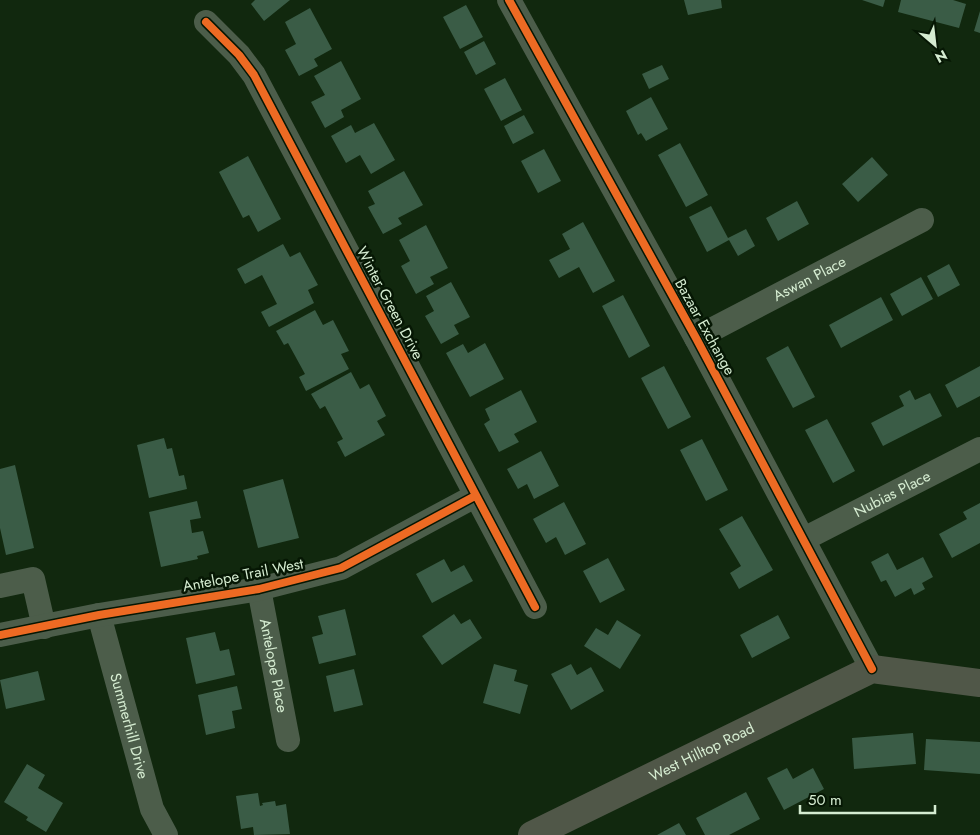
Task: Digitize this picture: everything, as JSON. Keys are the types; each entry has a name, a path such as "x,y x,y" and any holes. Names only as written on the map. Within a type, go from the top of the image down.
{"main road":[{"path":"872,669 980,683"},
{"name":"West Hilltop Road","path":"532,835 872,669"}],"street":[{"name":"Bazaar Exchange","path":"509,0 696,338 872,669"},
{"name":"Winter Green Drive","path":"206,22 239,55 254,75 535,607"},
{"name":"Aswan Place","path":"696,338 922,220"},
{"name":"Nubias Place","path":"804,539 980,449"},
{"name":"Antelope Trail West","path":"0,635 260,589 341,568 476,496"},
{"path":"0,586 33,579 44,627"},
{"name":"Antelope Place","path":"260,589 288,740"},
{"name":"Summerhill Drive","path":"99,616 152,809 166,835"}],"building":[{"path":"255,0 290,0 264,21 251,4"},
{"path":"684,0 721,0 722,8 688,15"},
{"path":"862,0 885,0 883,7"},
{"path":"901,0 953,0 966,4 959,28 898,12"},
{"path":"466,5 483,37 460,49 443,17"},
{"path":"310,8 332,49 314,59 318,66 299,76 285,50 296,44 285,22"},
{"path":"980,11 980,33 974,31"},
{"path":"484,41 496,64 476,75 464,52"},
{"path":"341,61 361,99 341,110 344,117 325,128 311,102 325,95 314,76"},
{"path":"662,65 669,79 649,89 642,74"},
{"path":"505,78 522,110 501,121 484,89"},
{"path":"651,97 668,129 646,141 641,133 638,135 626,111"},
{"path":"524,115 534,133 513,144 504,126"},
{"path":"374,123 395,160 371,174 360,155 346,163 331,136 351,125 355,133"},
{"path":"680,143 708,195 686,207 658,155"},
{"path":"544,149 561,181 538,193 521,161"},
{"path":"248,156 281,219 258,232 249,215 243,218 219,172"},
{"path":"872,157 888,175 858,202 842,184"},
{"path":"404,171 423,205 398,218 402,224 383,234 368,207 375,204 368,191"},
{"path":"797,201 809,224 778,241 766,218"},
{"path":"711,206 728,238 746,229 755,246 738,256 729,240 707,252 689,217"},
{"path":"583,222 615,281 593,293 579,267 559,278 549,260 570,249 562,234"},
{"path":"426,225 448,268 430,277 434,284 416,294 401,266 410,261 399,240"},
{"path":"283,244 290,257 300,252 318,285 308,290 314,303 269,327 261,312 277,304 262,275 245,284 237,269"},
{"path":"949,264 960,285 938,297 927,276"},
{"path":"921,277 933,299 902,316 890,294"},
{"path":"451,282 470,317 454,325 459,334 441,344 425,316 434,311 426,296"},
{"path":"623,295 650,346 629,358 602,306"},
{"path":"881,297 893,320 841,348 829,325"},
{"path":"315,310 323,325 333,320 349,351 341,354 349,369 306,391 299,377 305,374 288,343 284,345 276,331"},
{"path":"485,343 504,379 470,397 446,353 463,344 468,353"},
{"path":"788,346 815,397 793,408 766,358"},
{"path":"664,366 691,417 668,429 641,378"},
{"path":"980,366 980,396 957,408 945,385"},
{"path":"351,372 360,389 369,384 386,416 377,421 385,435 345,457 337,442 343,439 325,406 320,409 311,394"},
{"path":"521,390 537,422 514,434 519,442 499,452 484,424 490,420 485,409"},
{"path":"910,390 915,400 930,393 942,416 883,446 871,423 904,406 899,396"},
{"path":"827,419 855,471 833,483 805,430"},
{"path":"164,438 167,449 172,448 179,476 184,475 187,489 149,498 137,445"},
{"path":"702,439 728,490 706,501 680,450"},
{"path":"541,451 559,486 534,499 527,484 518,489 507,469"},
{"path":"15,465 34,548 6,555 0,528 0,469"},
{"path":"283,479 299,538 258,548 243,490"},
{"path":"197,501 201,518 190,520 192,533 203,531 209,553 197,556 198,559 161,567 149,512"},
{"path":"564,502 586,544 565,555 556,537 546,543 533,519"},
{"path":"980,503 980,543 952,558 939,534 967,519 963,512"},
{"path":"742,516 773,570 739,589 730,573 741,566 719,529"},
{"path":"888,553 897,570 923,557 933,577 922,583 925,589 914,595 911,588 895,597 886,580 881,582 871,562"},
{"path":"608,558 625,590 600,603 583,571"},
{"path":"444,559 451,572 464,565 473,581 432,603 416,574"},
{"path":"345,609 356,655 319,664 312,637 323,634 318,616"},
{"path":"454,614 461,624 470,619 482,638 442,665 422,636"},
{"path":"778,615 790,638 752,658 740,635"},
{"path":"617,620 641,635 620,669 584,646 596,628 608,635"},
{"path":"215,632 220,651 229,649 235,675 196,684 186,638"},
{"path":"494,664 517,670 514,681 528,685 520,714 483,703"},
{"path":"571,664 577,675 591,667 604,691 571,710 551,674"},
{"path":"354,669 363,705 334,712 326,676"},
{"path":"38,671 45,700 6,709 0,680"},
{"path":"237,686 242,709 232,711 235,728 206,735 198,695"},
{"path":"913,733 916,764 854,769 852,738"},
{"path":"926,739 980,742 980,774 924,770"},
{"path":"27,764 45,775 38,788 63,803 46,832 26,820 28,817 4,802"},
{"path":"787,768 793,779 813,768 824,789 784,810 767,778"},
{"path":"746,792 760,819 729,835 705,835 696,818"},
{"path":"258,793 260,806 263,805 262,803 275,801 276,806 286,804 290,834 254,835 253,827 241,829 236,796"},
{"path":"679,823 686,835 657,835"}],"cycle path":[{"path":"509,0 696,338 872,669"},
{"path":"206,22 239,55 254,75 535,607"},
{"path":"0,635 99,615 259,589 341,568 475,496"}]}
